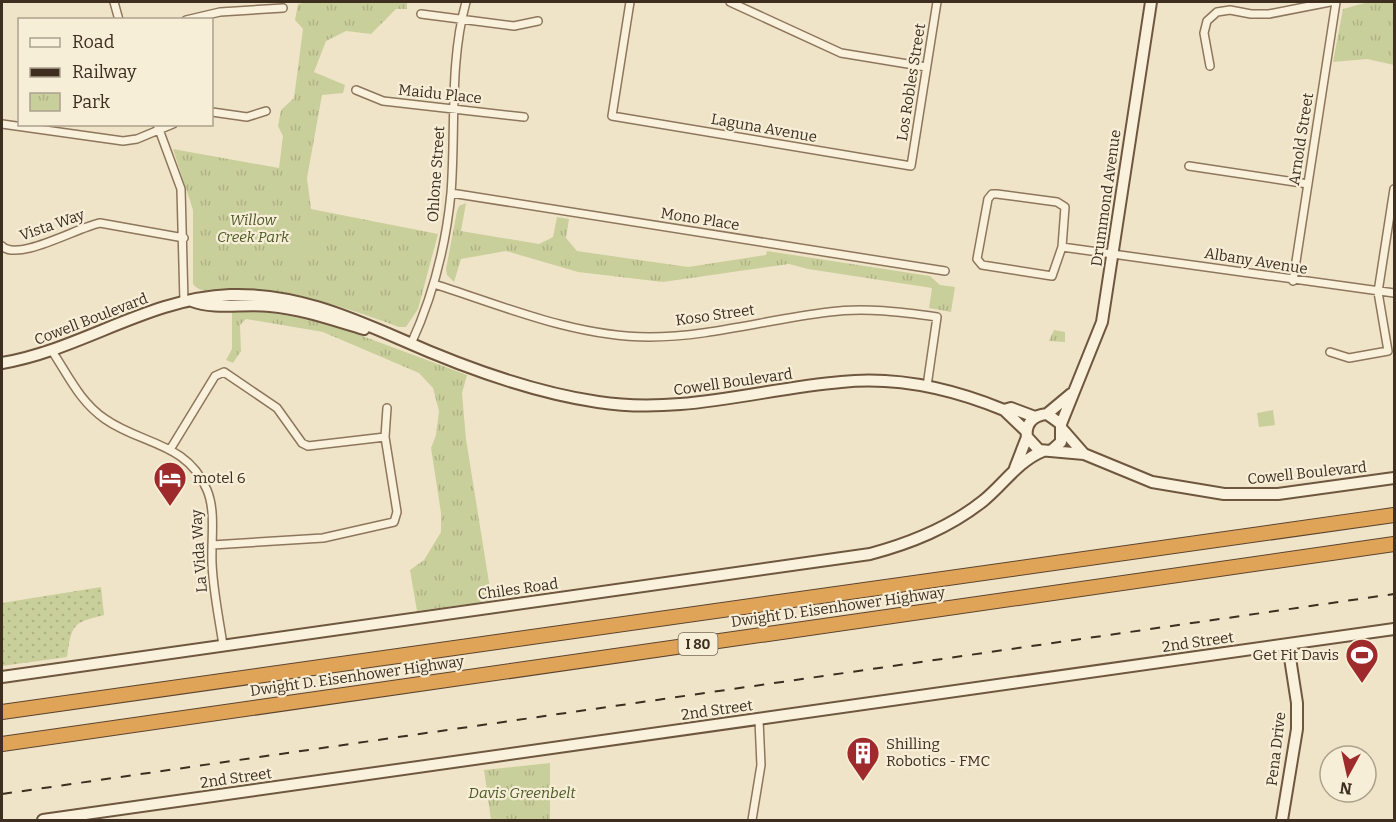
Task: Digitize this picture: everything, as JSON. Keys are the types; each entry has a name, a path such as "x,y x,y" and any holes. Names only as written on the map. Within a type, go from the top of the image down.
{"highway":[{"name":"Dwight D. Eisenhower Highway","path":"2,712 1395,515"},
{"name":"Dwight D. Eisenhower Highway","path":"2,744 1395,544"}],"street":[{"path":"114,2 118,18"},
{"name":"Ohlone Street","path":"411,344 434,284 444,242 451,193 461,20 466,2"},
{"name":"Laguna Avenue","path":"630,2 612,116 911,166"},
{"path":"730,2 841,54 926,67"},
{"name":"Los Robles Street","path":"911,166 937,2"},
{"name":"Drummond Avenue","path":"1062,427 1071,394 1102,322 1151,2"},
{"path":"1210,66 1204,33 1207,21 1217,12 1230,10 1251,15 1269,14 1330,2"},
{"name":"Arnold Street","path":"1293,281 1336,2"},
{"path":"194,18 220,12 283,8"},
{"path":"421,14 514,26 538,21"},
{"name":"Maidu Place","path":"356,90 383,102 524,117"},
{"path":"213,112 248,117 266,111"},
{"path":"2,124 123,141 158,127 181,189 188,302"},
{"path":"1189,166 1308,184"},
{"path":"1330,352 1349,358 1388,351 1389,345 1378,292 1395,189"},
{"name":"Mono Place","path":"451,193 945,271"},
{"path":"992,194 1058,202 1065,207 1062,247 1052,276 982,265 977,259 981,231 992,194"},
{"name":"Vista Way","path":"2,246 6,250 19,251 87,225 100,223 114,223 184,238"},
{"name":"Albany Avenue","path":"1062,247 1293,281 1395,293"},
{"name":"Koso Street","path":"434,284 573,327 648,337 679,335 831,311 893,312 937,317 927,386"},
{"name":"Cowell Boulevard","path":"2,363 31,358 105,328 188,302 204,305 255,304 297,310 400,339 536,389 601,403 636,406 708,402 844,381 895,382 955,392 1004,410 1027,434"},
{"name":"La Vida Way","path":"52,351 83,400 103,418 126,432 171,448 194,468 208,491 213,580 223,645"},
{"path":"171,448 215,376 224,372 277,408 302,443 308,446 385,437"},
{"name":"Drummond Avenue","path":"1047,414 1071,394"},
{"path":"212,544 323,538 394,522 397,513 385,437 387,408"},
{"name":"Cowell Boulevard","path":"1004,410 1011,408 1035,417"},
{"path":"1047,414 1062,427 1061,442 1014,470 1035,417 1047,414"},
{"name":"Cowell Boulevard","path":"1062,427 1084,454"},
{"path":"1027,434 1034,447 1047,450"},
{"name":"Cowell Boulevard","path":"1047,450 1084,454 1152,482 1224,494 1278,494 1395,478"},
{"name":"Chiles Road","path":"2,677 870,554 929,534 961,517 984,500 1014,470"},
{"name":"2nd Street","path":"43,820 1395,629"},
{"name":"Pena Drive","path":"1282,820 1297,729 1297,703 1288,645"},
{"path":"752,820 761,765 759,720"}],"green space":[{"name":"Willow Creek Park","path":"308,2 407,2 407,9 396,9 371,34 346,31 326,41 314,72 345,85 343,93 322,95 307,178 311,209 438,234 418,309 406,327 399,327 308,298 251,290 212,292 204,291 193,284 193,210 173,149 279,168 283,136 278,126 281,110 294,98 303,29 295,20 298,4"},
{"path":"1368,2 1394,2 1394,65 1367,59 1333,62 1343,9"},
{"path":"466,203 461,231 539,244 553,237 557,217 569,219 566,238 577,251 688,267 766,255 767,251 930,276 940,285 955,287 951,312 929,308 932,288 789,264 663,282 578,272 506,251 461,259 454,282 447,275 446,269 457,211 459,206"},
{"path":"303,233 312,237 316,246 312,255 303,259 294,255 290,246 294,237"},
{"path":"247,309 325,322 467,375 462,393 466,439 492,601 417,611 410,570 424,560 441,532 441,513 431,448 436,435 439,411 433,388 419,373 323,332 246,319 240,325 241,351 233,363 226,360 232,349 232,310"},
{"path":"1054,330 1065,332 1065,342 1049,341"},
{"path":"1273,410 1275,425 1259,427 1257,413"},
{"path":"101,587 104,615 85,620 75,627 70,638 67,657 2,666 2,603"},
{"name":"Davis Greenbelt","path":"550,763 550,820 491,820 484,770"}],"railway":[{"path":"2,794 1394,594"}],"place":[{"name":"motel 6","path":"170,507"},
{"name":"Get Fit Davis","path":"1362,684"},
{"name":"Shilling Robotics - FMC","path":"863,782"}]}
